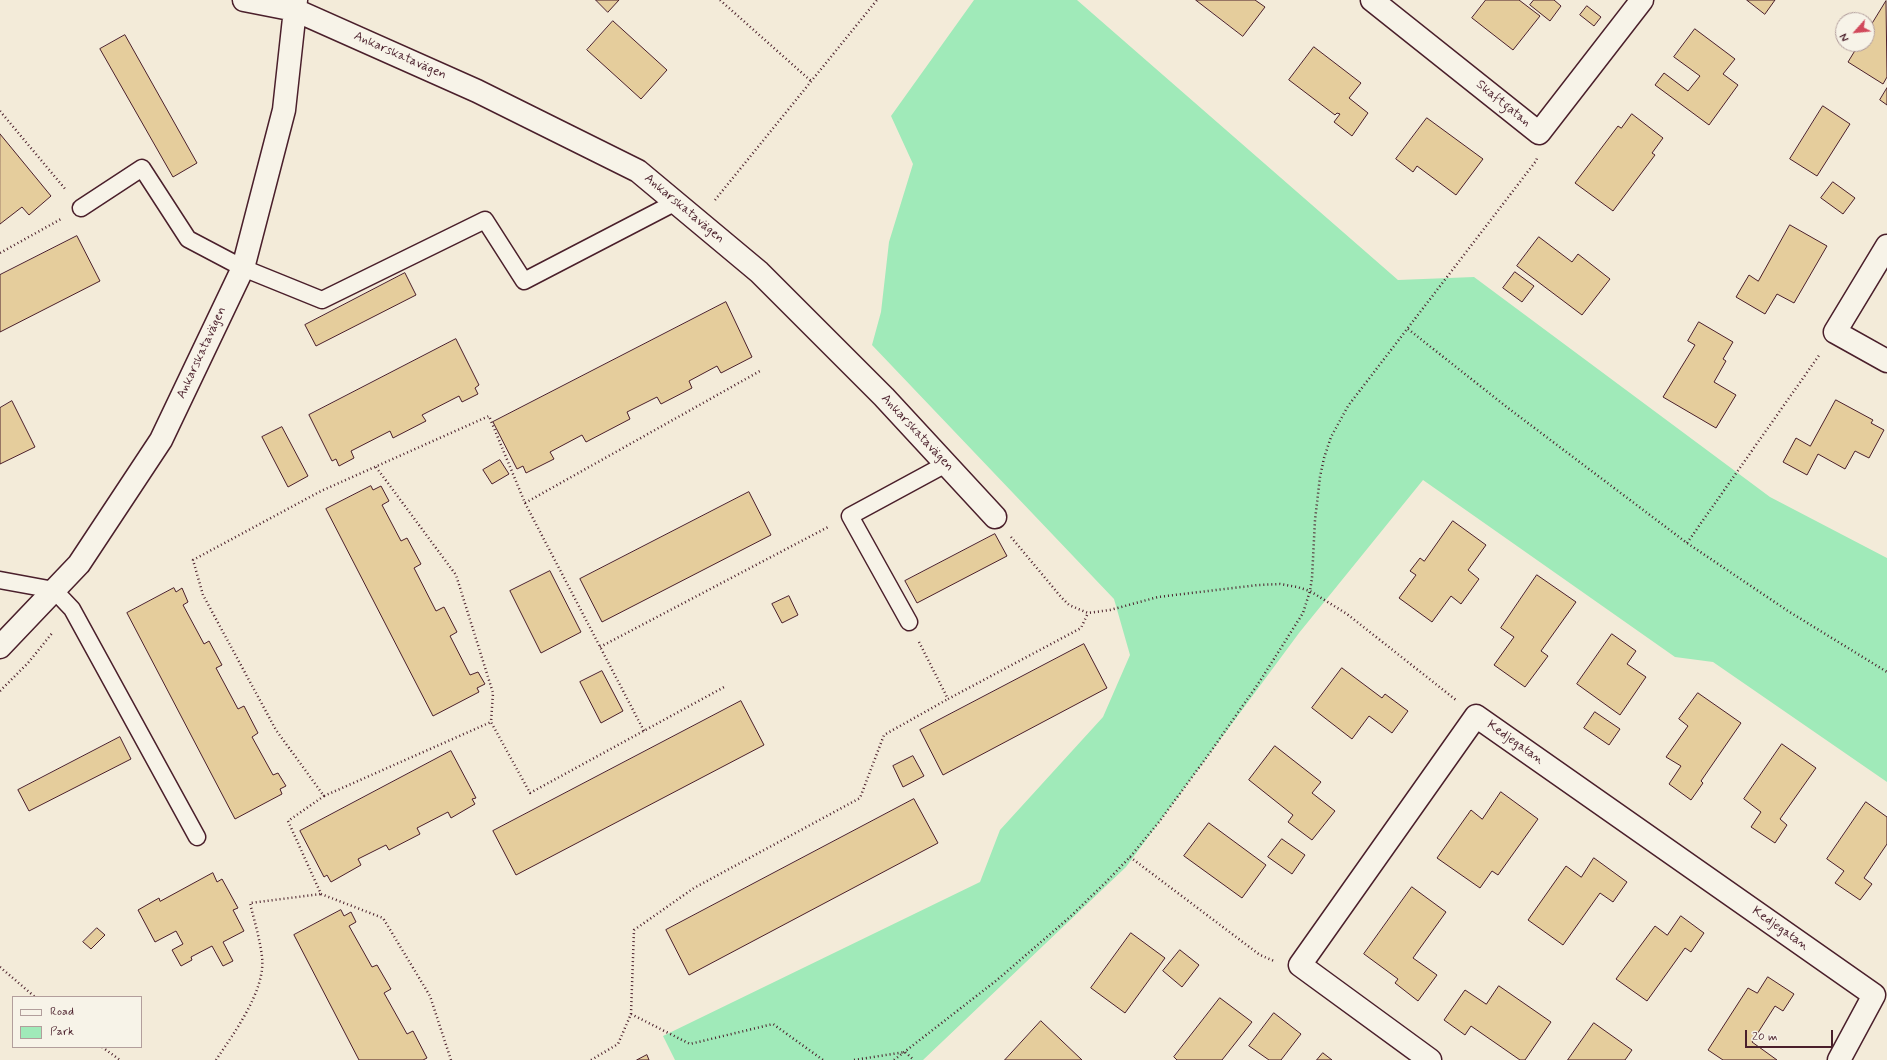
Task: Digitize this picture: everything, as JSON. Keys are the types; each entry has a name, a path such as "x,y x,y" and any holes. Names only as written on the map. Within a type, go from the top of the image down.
{"street":[{"path":"244,0 295,5"},
{"name":"Skaftgatan","path":"1372,0 1539,133 1642,0"},
{"name":"Ankarskatavägen","path":"0,647 79,564 161,440 243,268 284,110 295,5 477,91 638,171 760,272 884,397 995,517"},
{"path":"1887,246 1835,332 1887,361"},
{"name":"Kedjegatan","path":"1300,965 1476,716 1874,995 1839,1060"},
{"path":"1300,965 1430,1060"}],"lane":[{"path":"81,208 142,168 188,238 243,268 322,300 485,220 524,281 676,202"},
{"path":"909,622 850,516 946,464"},
{"path":"0,580 54,590 72,610 197,837"}],"path":[{"path":"720,0 811,81"},
{"path":"698,221 877,0"},
{"path":"0,111 81,208 0,253"},
{"path":"894,1060 997,980 1070,917 1130,857 1159,822 1260,681 1303,613 1310,591 1320,477 1331,437 1348,406 1536,161 1539,133"},
{"path":"1408,329 1508,408 1687,543 1788,611 1887,672"},
{"path":"1687,543 1835,332"},
{"path":"525,503 760,371"},
{"path":"324,796 276,730 203,595 193,560 321,491 489,416 525,503 644,731"},
{"path":"376,467 456,575 493,693 491,722 530,793 726,686"},
{"path":"600,647 850,516"},
{"path":"995,517 1061,597 1069,605 1088,613 1110,610 1158,597 1258,585 1280,584 1310,591 1347,614 1476,716"},
{"path":"591,1060 618,1044 631,1014 634,930 694,888 860,798 884,735 1081,628 1088,613"},
{"path":"909,622 948,699"},
{"path":"321,894 288,821 324,796 491,722"},
{"path":"1130,857 1260,955 1283,963 1300,965"},
{"path":"216,1060 255,995 260,979 262,957 250,903 321,894 383,918 430,996 451,1060"},
{"path":"0,967 35,996"},
{"path":"631,1014 690,1044 773,1024 822,1060"},
{"path":"103,1048 120,1060"},
{"path":"854,1060 905,1052"},
{"path":"905,1052 914,1060"}],"green space":[{"path":"974,0 1077,0 1398,280 1474,277 1770,497 1887,558 1887,782 1713,662 1675,657 1423,480 1299,633 1126,867 923,1060 675,1060 663,1036 980,882 1000,830 1103,717 1130,655 1114,599 872,345 881,312 889,242 913,164 891,116"}],"building":[{"path":"596,0 619,0 608,12"},
{"path":"1196,0 1255,0 1265,7 1243,36"},
{"path":"1486,0 1519,0 1540,16 1513,50 1472,18"},
{"path":"1534,0 1554,0 1561,6 1550,21 1530,5"},
{"path":"1747,0 1775,0 1765,14"},
{"path":"1886,1 1887,77 1883,84 1848,62 1854,52 1875,52 1875,19"},
{"path":"1587,6 1601,17 1594,26 1580,15"},
{"path":"613,21 667,70 641,99 587,50"},
{"path":"1695,29 1735,59 1723,74 1738,85 1709,125 1655,85 1664,73 1688,91 1700,76 1674,57"},
{"path":"125,35 197,163 173,177 100,49"},
{"path":"1314,47 1361,83 1349,98 1368,113 1352,136 1334,122 1340,114 1337,113 1335,115 1289,80"},
{"path":"1887,88 1887,105 1880,100"},
{"path":"1823,106 1850,124 1817,176 1790,159"},
{"path":"1632,114 1663,138 1652,153 1655,155 1613,211 1575,183 1618,126 1621,128"},
{"path":"1427,118 1483,159 1456,195 1417,166 1413,172 1396,159"},
{"path":"0,134 51,196 29,215 22,207 0,224"},
{"path":"1833,182 1855,198 1843,214 1821,198"},
{"path":"1790,225 1827,246 1794,303 1777,294 1765,314 1736,297 1749,275 1758,281"},
{"path":"77,236 100,281 0,332 0,275"},
{"path":"1539,237 1572,262 1578,254 1610,279 1582,315 1517,266"},
{"path":"1515,272 1534,286 1522,302 1503,288"},
{"path":"405,273 416,295 316,346 305,325"},
{"path":"726,302 752,357 721,373 717,366 689,381 692,388 661,404 657,397 627,412 630,419 586,442 582,435 550,452 554,459 526,473 523,466 517,469 493,422"},
{"path":"1699,322 1733,342 1723,359 1726,361 1714,382 1736,395 1716,428 1663,397 1695,345 1688,341"},
{"path":"456,339 479,385 475,388 478,394 462,402 459,396 422,415 426,421 393,438 390,431 351,451 354,458 339,466 336,459 332,461 309,415"},
{"path":"1836,400 1873,420 1871,423 1884,430 1869,458 1855,451 1845,469 1818,454 1807,475 1783,462 1796,438 1810,446"},
{"path":"12,401 35,447 0,464 0,408"},
{"path":"282,427 308,476 288,487 262,437"},
{"path":"500,460 509,474 492,484 483,470"},
{"path":"371,486 373,490 381,486 389,501 382,505 401,541 407,538 421,564 414,568 436,611 444,607 457,632 450,636 470,675 478,672 485,684 477,688 479,692 433,716 326,509"},
{"path":"749,492 771,535 602,622 580,579"},
{"path":"1453,521 1486,545 1468,570 1479,579 1461,604 1451,596 1432,622 1399,598 1416,575 1410,571 1420,558 1424,561"},
{"path":"995,534 1007,556 917,603 905,581"},
{"path":"550,571 581,632 541,653 510,591"},
{"path":"1537,575 1576,602 1541,651 1548,656 1525,687 1494,665 1514,637 1501,628"},
{"path":"174,588 176,592 182,588 188,602 183,605 204,644 209,641 222,665 216,668 238,709 244,706 258,733 252,737 273,775 278,773 286,786 280,789 282,794 235,819 127,613"},
{"path":"789,596 798,615 782,623 772,604"},
{"path":"1612,634 1636,651 1627,664 1646,677 1620,715 1577,684"},
{"path":"1084,644 1107,688 943,775 920,730"},
{"path":"1342,668 1382,698 1385,694 1408,711 1392,733 1369,716 1352,739 1312,708"},
{"path":"602,671 623,711 601,723 580,682"},
{"path":"1698,693 1741,723 1701,781 1703,783 1691,800 1669,784 1681,766 1666,757 1688,726 1679,719"},
{"path":"741,701 764,745 516,875 493,831"},
{"path":"1595,712 1620,729 1609,745 1584,728"},
{"path":"120,737 131,759 29,811 18,790"},
{"path":"1782,744 1816,768 1780,819 1787,825 1775,843 1751,827 1761,812 1744,799"},
{"path":"1275,746 1321,782 1312,793 1335,811 1312,840 1288,822 1293,815 1249,780"},
{"path":"451,751 476,798 472,799 475,804 451,818 448,812 417,828 420,834 389,850 386,845 358,859 361,865 331,882 327,875 324,877 300,831"},
{"path":"913,756 924,776 903,787 893,766"},
{"path":"1501,792 1538,819 1498,875 1492,871 1480,888 1437,858 1471,810 1482,819"},
{"path":"914,799 938,843 689,975 666,930"},
{"path":"1866,802 1887,817 1887,844 1864,878 1872,884 1860,900 1835,883 1844,871 1827,859"},
{"path":"1209,823 1266,865 1242,898 1184,856"},
{"path":"1282,839 1305,855 1292,874 1268,857"},
{"path":"1594,858 1627,882 1613,902 1600,893 1563,945 1528,920 1566,866 1581,877"},
{"path":"213,873 217,882 222,879 238,908 233,910 244,931 223,942 233,961 223,966 212,946 191,957 192,960 181,966 172,950 183,944 176,931 155,942 138,910 159,898 160,901"},
{"path":"1412,887 1446,912 1413,958 1437,975 1418,1001 1395,983 1398,979 1364,954"},
{"path":"341,910 344,916 351,912 356,922 349,926 372,967 377,965 391,989 384,993 407,1034 413,1031 427,1058 423,1060 359,1060 294,935"},
{"path":"1681,916 1704,933 1691,952 1685,948 1647,1001 1616,979 1655,926 1667,935"},
{"path":"97,928 105,935 91,949 83,942"},
{"path":"1131,933 1165,958 1125,1013 1091,988"},
{"path":"1180,950 1199,965 1182,987 1163,971"},
{"path":"1768,977 1794,994 1783,1011 1775,1006 1752,1042 1777,1060 1723,1060 1708,1050 1748,988 1757,993"},
{"path":"1499,986 1551,1022 1525,1060 1520,1060 1471,1026 1465,1035 1444,1020 1465,990 1486,1004"},
{"path":"1220,998 1252,1022 1222,1060 1177,1060 1174,1057"},
{"path":"1274,1013 1301,1034 1281,1060 1269,1060 1249,1046"},
{"path":"1041,1021 1082,1060 1005,1060"},
{"path":"1594,1023 1632,1050 1625,1060 1568,1060"},
{"path":"1323,1053 1332,1060 1317,1060"},
{"path":"647,1055 649,1060 637,1060"}]}
